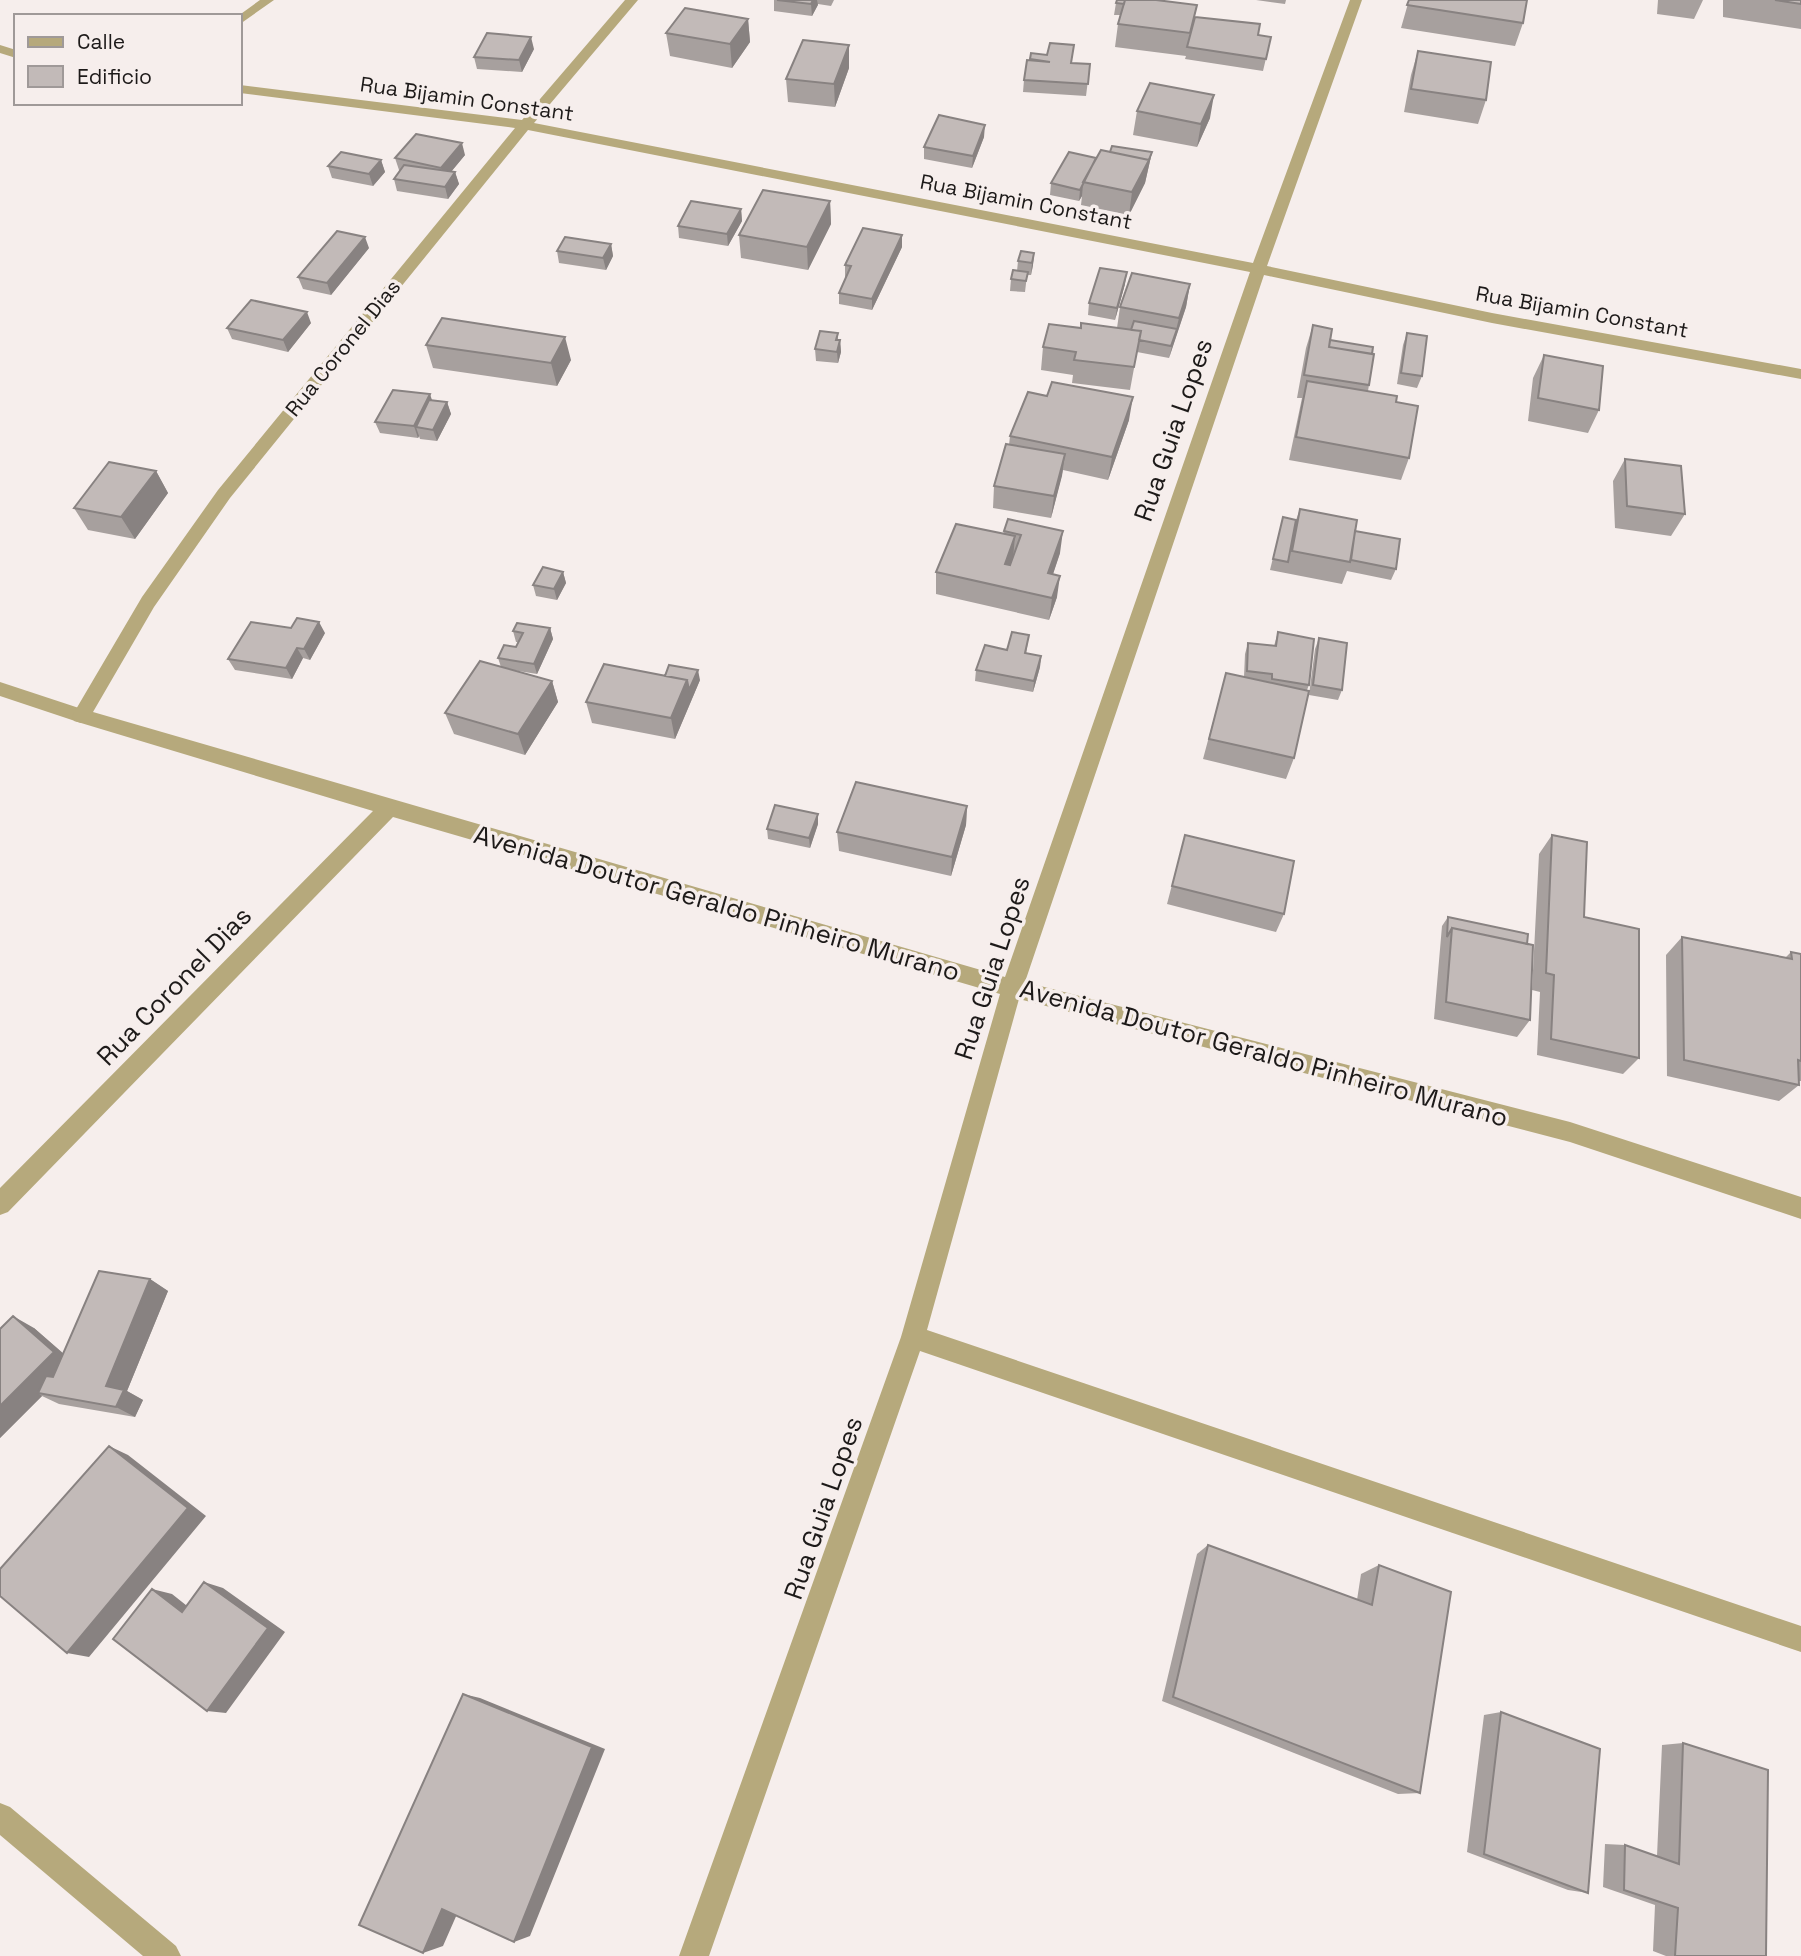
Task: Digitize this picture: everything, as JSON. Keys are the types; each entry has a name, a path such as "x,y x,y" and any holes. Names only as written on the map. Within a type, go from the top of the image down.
{"street":[{"path":"242,19 268,0"},
{"name":"Rua Coronel Dias","path":"81,716 148,602 224,494 525,125 632,0"},
{"name":"Rua Guia Lopes","path":"694,1956 913,1337 1013,988 1258,269 1356,0"},
{"name":"Rua Bijamin Constant","path":"242,89 525,125 1258,269 1492,318 1801,374"},
{"name":"Avenida Doutor Geraldo Pinheiro Murano","path":"0,689 388,808 1013,988 1570,1132 1801,1208"},
{"name":"Rua Coronel Dias","path":"0,1204 388,808"},
{"path":"913,1337 1801,1639"},
{"path":"0,1817 166,1956"}],"building":[{"path":"777,0 813,0 811,4"},
{"path":"1125,0 1156,0 1197,5 1190,33 1118,24"},
{"path":"1409,0 1527,0 1523,23 1407,5"},
{"path":"1775,0 1801,0 1801,4"},
{"path":"685,8 748,19 730,44 666,33"},
{"path":"1195,17 1260,24 1258,35 1271,37 1266,59 1187,47"},
{"path":"487,33 531,37 519,60 474,57"},
{"path":"803,40 849,45 834,84 786,79"},
{"path":"1050,43 1074,45 1071,63 1090,64 1088,84 1024,80 1027,60 1050,62 1030,59 1031,53 1047,55"},
{"path":"1418,51 1491,62 1486,100 1411,89"},
{"path":"1150,83 1214,95 1201,124 1137,111"},
{"path":"939,115 985,125 973,156 924,147"},
{"path":"416,134 462,143 441,168 395,158"},
{"path":"1112,146 1152,152 1149,160 1110,152"},
{"path":"1101,150 1149,160 1132,192 1083,182"},
{"path":"341,152 381,160 369,174 328,166"},
{"path":"1069,152 1096,158 1080,190 1051,183"},
{"path":"404,165 455,172 445,187 394,179"},
{"path":"763,190 830,201 807,247 739,235"},
{"path":"691,201 741,209 727,234 678,226"},
{"path":"863,228 902,235 872,299 839,293 851,266 845,265"},
{"path":"337,231 365,237 327,283 298,277"},
{"path":"565,237 611,244 603,258 557,251"},
{"path":"1021,251 1034,253 1032,263 1018,261"},
{"path":"1100,268 1127,272 1117,308 1089,303"},
{"path":"1013,270 1028,272 1026,281 1011,279"},
{"path":"1132,273 1190,284 1179,318 1120,307"},
{"path":"251,300 307,312 283,340 227,328"},
{"path":"442,318 565,337 551,363 426,345"},
{"path":"1134,321 1177,329 1171,346 1139,340 1141,331 1131,330"},
{"path":"1081,323 1141,331 1134,367 1074,360 1076,352 1043,347 1049,324 1081,328"},
{"path":"1313,325 1332,329 1329,347 1374,354 1369,385 1304,375"},
{"path":"820,331 838,333 836,340 840,340 837,352 815,349"},
{"path":"1407,333 1427,336 1422,376 1401,373"},
{"path":"1330,340 1373,347 1372,354 1329,347"},
{"path":"1544,355 1603,366 1599,410 1538,398"},
{"path":"1307,381 1397,396 1396,402 1418,406 1409,458 1296,437"},
{"path":"1052,382 1133,397 1112,457 1010,436 1028,392 1047,396"},
{"path":"393,390 430,394 414,426 375,422"},
{"path":"429,400 447,402 433,430 416,427"},
{"path":"1006,444 1065,454 1054,496 994,486"},
{"path":"1625,459 1681,466 1685,514 1627,506"},
{"path":"109,462 156,471 121,517 74,508"},
{"path":"1300,509 1357,520 1350,562 1292,551"},
{"path":"1283,517 1296,520 1288,562 1273,559"},
{"path":"1008,519 1063,531 1048,573 1060,576 1052,598 936,572 956,524 1015,536 1005,564 1010,565 1021,535 1004,531"},
{"path":"1355,531 1400,539 1396,569 1351,560"},
{"path":"543,567 563,572 554,589 533,585"},
{"path":"297,618 319,622 304,649 297,648 286,668 228,659 251,622 291,628"},
{"path":"517,623 550,628 534,664 498,658 504,645 516,647 523,633 513,631"},
{"path":"1012,632 1029,635 1025,653 1041,656 1034,681 976,670 985,645 1007,650"},
{"path":"1278,632 1314,639 1309,685 1272,679 1272,674 1247,671 1248,643 1276,646"},
{"path":"1319,638 1347,643 1342,690 1313,685"},
{"path":"480,661 552,681 518,734 445,713"},
{"path":"604,664 687,680 671,718 586,702"},
{"path":"669,665 698,670 689,690 687,680 665,676"},
{"path":"1226,673 1309,691 1294,758 1209,739"},
{"path":"856,782 967,806 952,857 837,832"},
{"path":"775,805 818,814 809,838 767,829"},
{"path":"1185,835 1294,861 1284,914 1172,886"},
{"path":"1552,835 1587,842 1584,917 1639,929 1639,1058 1551,1039 1554,975 1546,973"},
{"path":"1448,917 1528,934 1527,944 1452,928 1447,937"},
{"path":"1452,928 1533,945 1530,1020 1446,1002"},
{"path":"1682,937 1792,959 1791,952 1801,954 1799,1085 1684,1060"},
{"path":"99,1271 150,1279 106,1386 124,1390 116,1407 38,1393 46,1376 53,1377"},
{"path":"13,1316 54,1352 0,1406 0,1329"},
{"path":"109,1446 188,1508 67,1653 0,1596 0,1569"},
{"path":"1208,1545 1372,1605 1379,1565 1451,1592 1420,1793 1173,1697"},
{"path":"204,1582 268,1628 207,1711 113,1639 152,1589 182,1612"},
{"path":"463,1694 592,1747 514,1942 442,1909 423,1953 359,1925"},
{"path":"1501,1712 1600,1749 1588,1893 1484,1854"},
{"path":"1683,1743 1768,1770 1766,1956 1675,1956 1678,1908 1624,1890 1625,1845 1679,1864"}]}
